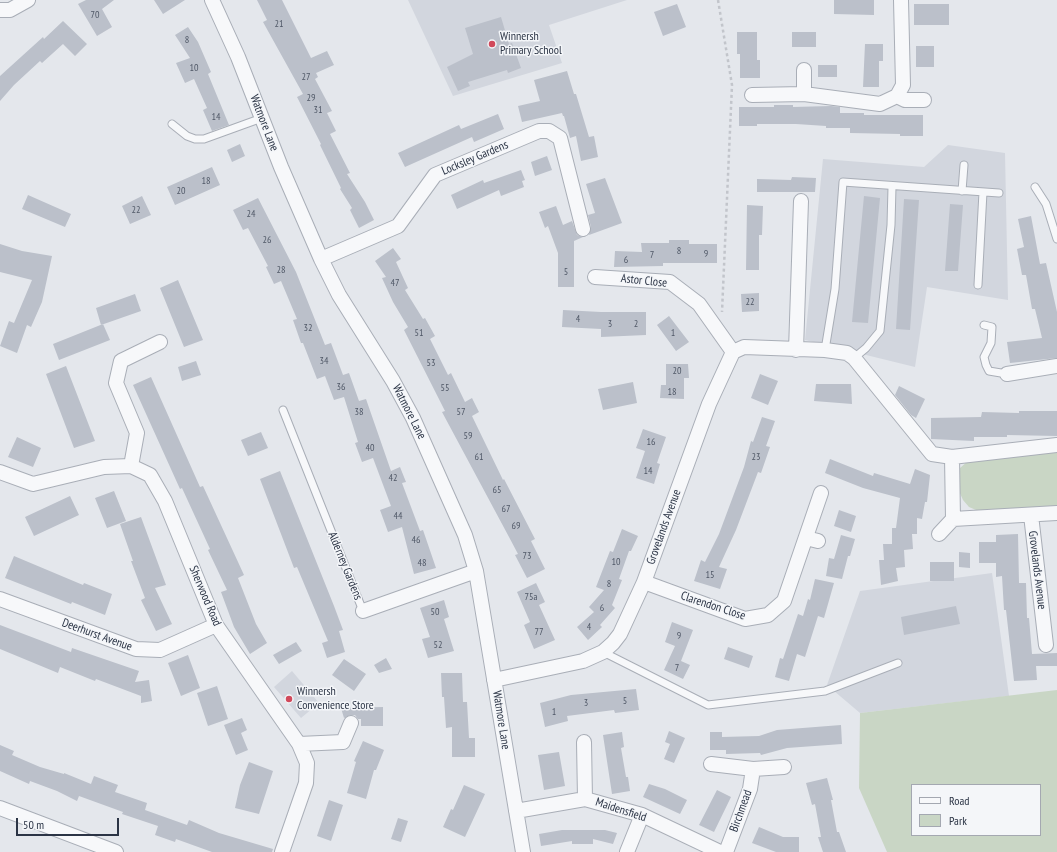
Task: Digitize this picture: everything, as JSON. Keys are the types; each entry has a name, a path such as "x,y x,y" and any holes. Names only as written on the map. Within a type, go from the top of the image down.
{"street":[{"path":"0,10 10,10 28,0"},
{"name":"Watmore Lane","path":"212,0 238,57 281,168 321,259 339,295 393,381 413,418 465,535 476,571 523,852"},
{"path":"752,95 804,94 880,104 897,96 903,85 900,0"},
{"path":"804,70 804,94"},
{"path":"897,96 905,100 924,100"},
{"name":"Locksley Gardens","path":"321,259 398,226 435,175 539,130 549,131 560,138 583,230"},
{"path":"796,350 801,201"},
{"name":"Astor Close","path":"595,276 670,282 699,304 733,352"},
{"path":"131,466 137,433 116,383 121,361 160,342"},
{"path":"733,352 744,347 825,350 847,353 854,358 932,454 952,457 1057,445"},
{"name":"Grovelands Avenue","path":"494,680 583,661 603,652 614,643 620,634 644,582 709,404 733,352"},
{"path":"1007,374 1057,366"},
{"path":"939,534 953,519 952,457"},
{"name":"Sherwood Road","path":"0,472 33,484 104,467 131,466 150,475 165,501 216,625 299,744 307,763 306,783 282,852"},
{"name":"Clarendon Close","path":"644,582 745,619 768,615 784,601 812,540 821,493"},
{"name":"Grovelands Avenue","path":"953,519 1057,513"},
{"name":"Grovelands Avenue","path":"1030,515 1051,624 1046,645"},
{"name":"Alderney Gardens","path":"363,611 476,571"},
{"name":"Deerhurst Avenue","path":"0,599 136,649 160,650 216,625"},
{"path":"299,744 343,742 351,723"},
{"path":"584,742 585,799"},
{"path":"711,764 753,770 784,767"},
{"name":"Birchmead","path":"726,852 750,789 753,770"},
{"name":"Maidensfield","path":"516,811 585,799 642,815 720,852"},
{"path":"0,808 86,847 116,852"},
{"path":"627,852 642,815"}],"lane":[{"path":"172,124 187,136 204,138 262,118"},
{"path":"962,191 964,165"},
{"path":"825,350 835,289 843,182 892,187 999,193"},
{"path":"854,358 866,348 880,331 891,225 892,187"},
{"path":"1035,187 1046,204 1057,239"},
{"path":"978,286 983,192"},
{"path":"984,325 992,328 991,343 984,357 986,365 989,371 1007,374"},
{"name":"Alderney Gardens","path":"283,410 363,611"},
{"path":"603,652 708,705 825,691 898,663"}],"path":[{"path":"718,0 732,85 721,334"}],"shaded area":[{"name":"Winnersh Primary School","path":"408,0 627,0 549,25 562,63 453,96"},
{"path":"948,145 1005,153 1008,300 927,287 915,367 805,340 823,159 924,167"},
{"path":"992,573 1009,696 860,713 827,685 860,591"},
{"path":"292,671 319,703 301,718 274,687"}],"green space":[{"path":"1057,452 1057,506 986,511 976,510 969,507 963,500 959,491 960,468 968,461"},
{"path":"1057,690 1057,852 887,852 859,788 860,713"}],"building":[{"path":"86,0 114,0 102,9 112,27 97,36 78,4"},
{"path":"154,0 185,0 163,14"},
{"path":"257,0 282,0 311,58 327,51 334,65 316,73 318,77 315,79 332,111 327,113 336,131 330,134 350,173 347,174 365,202 374,220 359,228 350,210 352,208 340,189 341,188 320,145 321,144 297,97 303,94 263,22 267,20"},
{"path":"834,0 874,0 874,15 834,14"},
{"path":"677,4 686,27 663,36 654,12"},
{"path":"914,4 949,4 949,25 914,25"},
{"path":"501,17 509,44 512,43 521,68 508,73 507,70 468,82 470,86 458,91 447,67 473,54 465,28"},
{"path":"63,21 87,44 75,56 63,44 42,63 40,61 14,85 0,101 0,76"},
{"path":"188,27 198,42 211,72 208,74 229,125 212,131 203,110 207,108 194,79 185,83 176,63 190,58 175,35"},
{"path":"737,32 757,32 757,60 760,60 760,78 740,78 740,54 737,54"},
{"path":"792,32 816,32 816,47 792,47"},
{"path":"865,44 883,44 883,61 879,61 879,87 863,87"},
{"path":"916,46 934,46 934,67 916,67"},
{"path":"818,65 837,65 837,77 818,77"},
{"path":"567,71 574,94 576,94 589,137 594,136 598,157 581,161 576,136 570,138 562,113 522,122 518,106 540,101 534,80"},
{"path":"774,105 793,105 793,107 840,107 840,113 864,113 864,115 923,115 923,136 850,133 850,128 826,128 826,126 796,124 757,124 757,126 739,126 739,107 774,107"},
{"path":"498,114 504,129 474,142 472,137 405,167 398,153 459,125 461,129"},
{"path":"240,144 245,156 232,162 227,150"},
{"path":"547,156 552,170 535,176 531,162"},
{"path":"212,167 220,185 175,205 167,187"},
{"path":"521,170 525,180 522,181 524,187 501,196 499,190 457,209 451,195 483,180 484,183"},
{"path":"792,177 816,178 815,192 757,192 757,179 791,180"},
{"path":"605,178 622,223 589,235 591,227 588,215 595,213 586,184"},
{"path":"28,195 71,214 65,227 22,209"},
{"path":"142,196 151,215 130,224 122,206"},
{"path":"864,196 880,198 868,323 852,322"},
{"path":"258,198 296,272 325,345 331,343 343,375 349,373 359,401 366,399 391,471 400,467 406,482 402,483 420,531 423,530 436,568 414,574 402,527 388,532 380,510 391,506 373,458 362,462 355,443 358,442 344,397 334,400 325,376 317,379 303,343 301,343 293,320 297,319 281,281 274,284 266,267 268,266 248,228 243,230 233,210"},
{"path":"904,199 919,200 910,330 896,329"},
{"path":"950,204 963,205 958,271 945,271"},
{"path":"747,205 763,206 762,235 759,235 759,270 746,270"},
{"path":"556,206 563,225 572,221 577,235 583,237 574,241 574,287 558,287 558,253 548,226 545,228 539,212"},
{"path":"1031,216 1040,264 1046,263 1057,312 1057,358 1010,363 1007,342 1042,338 1035,309 1032,309 1026,275 1022,275 1017,249 1024,247 1018,219"},
{"path":"669,240 689,240 689,244 717,244 717,263 663,263 663,266 614,267 615,251 642,252 641,243 669,243"},
{"path":"0,244 22,251 52,256 42,302 31,327 27,325 17,353 0,346 9,321 14,323 32,280 0,272"},
{"path":"393,248 401,259 396,262 408,288 405,290 423,319 425,318 435,336 430,339 448,375 451,373 465,402 472,398 479,412 472,416 503,480 504,479 535,539 531,541 545,569 527,578 515,555 518,554 442,412 445,411 404,330 408,327 393,302 382,278 386,277 375,261"},
{"path":"178,280 203,340 184,347 160,288"},
{"path":"759,293 759,311 742,312 741,294"},
{"path":"135,294 141,311 101,325 96,308"},
{"path":"563,310 646,312 646,335 601,337 601,329 562,327"},
{"path":"669,316 689,342 676,351 657,325"},
{"path":"103,324 110,340 59,360 53,344"},
{"path":"196,361 201,375 182,381 178,367"},
{"path":"666,364 688,364 689,378 684,378 684,399 660,398 661,385 666,385"},
{"path":"66,366 95,441 74,448 46,374"},
{"path":"760,374 778,381 768,405 751,398"},
{"path":"151,377 200,487 203,486 244,575 238,578 256,624 267,643 250,654 234,627 221,592 227,590 208,550 210,549 182,488 180,489 133,385"},
{"path":"633,382 637,403 603,410 598,389"},
{"path":"816,384 851,384 852,404 814,401"},
{"path":"899,386 925,399 916,418 911,415 895,395"},
{"path":"1019,411 1057,411 1057,436 1007,435 1007,437 974,437 974,441 931,439 931,418 981,417 982,412 1019,413"},
{"path":"762,417 775,421 766,446 770,447 761,473 758,472 736,530 719,567 727,569 720,589 694,581 701,560 705,562 719,534 744,467 751,441 753,442"},
{"path":"643,429 666,437 657,463 660,464 654,484 636,478 645,451 636,448"},
{"path":"261,432 268,448 248,456 241,440"},
{"path":"17,437 41,448 33,467 8,457"},
{"path":"830,459 873,476 874,473 910,484 915,469 930,475 927,502 925,502 922,519 917,518 917,534 912,534 913,549 904,550 905,567 896,568 898,581 881,585 879,560 884,560 883,544 892,544 892,528 896,528 900,498 863,488 825,473"},
{"path":"280,471 343,630 339,631 345,652 327,658 322,643 328,641 297,567 294,568 260,479"},
{"path":"114,491 126,521 107,528 95,498"},
{"path":"70,496 79,515 34,536 25,517"},
{"path":"839,510 856,516 851,532 834,526"},
{"path":"141,517 166,585 155,588 172,624 156,631 141,600 145,598 131,561 133,561 120,524"},
{"path":"622,529 638,536 631,551 629,551 619,579 622,580 612,605 615,608 600,625 602,627 588,640 577,627 594,612 589,607 604,590 596,587 610,551 613,552"},
{"path":"1018,534 1019,583 1026,583 1027,618 1029,618 1032,654 1057,653 1057,666 1036,666 1037,680 1014,681 1006,610 1004,610 1002,576 996,577 996,563 979,563 979,542 996,542 996,535"},
{"path":"841,535 855,539 850,556 848,556 842,579 826,576 829,558 834,559"},
{"path":"959,552 970,553 970,568 959,567"},
{"path":"14,556 83,585 84,583 112,594 105,615 72,602 71,604 5,578"},
{"path":"930,562 954,562 954,581 930,581"},
{"path":"815,579 834,583 824,618 818,616 805,657 797,654 789,681 775,677 780,658 783,659 798,614 803,616 808,599 810,600"},
{"path":"536,583 545,602 539,605 555,640 534,649 524,625 530,622 517,592"},
{"path":"444,600 449,617 444,619 454,651 428,658 422,639 430,637 420,608"},
{"path":"956,606 960,624 904,635 901,617"},
{"path":"672,622 693,630 681,661 690,665 683,679 664,670 675,646 665,642"},
{"path":"0,625 71,652 72,648 139,671 135,682 149,680 152,701 141,703 141,696 96,679 95,681 60,667 58,673 0,649"},
{"path":"296,642 302,651 279,664 273,655"},
{"path":"728,647 753,656 749,668 724,659"},
{"path":"188,655 200,688 181,696 168,663"},
{"path":"386,658 392,669 379,673 374,665"},
{"path":"344,659 366,674 354,691 332,675"},
{"path":"441,673 462,673 463,702 467,702 469,738 475,738 475,757 452,757 452,727 446,728"},
{"path":"217,686 228,719 208,726 197,693"},
{"path":"636,689 639,710 615,713 614,710 567,716 568,721 545,727 540,703 571,695"},
{"path":"383,707 383,726 361,726 361,719 358,719 355,715 350,715 344,718 341,708"},
{"path":"242,718 247,730 241,733 248,750 236,755 224,725"},
{"path":"841,725 842,744 787,748 761,755 760,753 726,754 726,750 710,750 710,732 722,732 722,737 759,736 777,730"},
{"path":"669,731 685,738 674,763 664,759 670,744 665,742"},
{"path":"622,732 624,747 621,748 630,791 612,794 603,735"},
{"path":"363,741 384,750 376,770 374,770 366,799 347,793 356,762 354,761"},
{"path":"0,745 14,751 12,755 40,767 64,773 91,784 94,776 118,785 115,792 147,803 145,810 187,825 189,820 219,833 273,849 272,852 212,852 176,839 175,842 155,835 158,826 122,814 123,812 79,796 77,801 57,791 30,781 29,784 0,771"},
{"path":"559,752 565,786 544,790 538,755"},
{"path":"249,762 273,771 259,814 235,808 240,785"},
{"path":"827,778 833,800 831,800 837,832 839,832 846,852 823,852 818,837 821,837 815,804 812,805 806,783"},
{"path":"649,784 665,789 687,800 680,814 643,797"},
{"path":"464,785 485,794 465,837 443,827 451,809 453,810"},
{"path":"717,790 731,797 714,832 699,825"},
{"path":"329,800 343,805 331,841 317,836"},
{"path":"398,818 408,821 401,842 391,839"},
{"path":"759,827 783,837 799,837 799,852 776,852 752,843"},
{"path":"562,830 605,830 617,833 613,844 593,839 593,844 572,844 572,841 541,846 539,834"}],"place":[{"name":"Winnersh Primary School","path":"492,44"},
{"name":"Winnersh Convenience Store","path":"289,699"}]}
